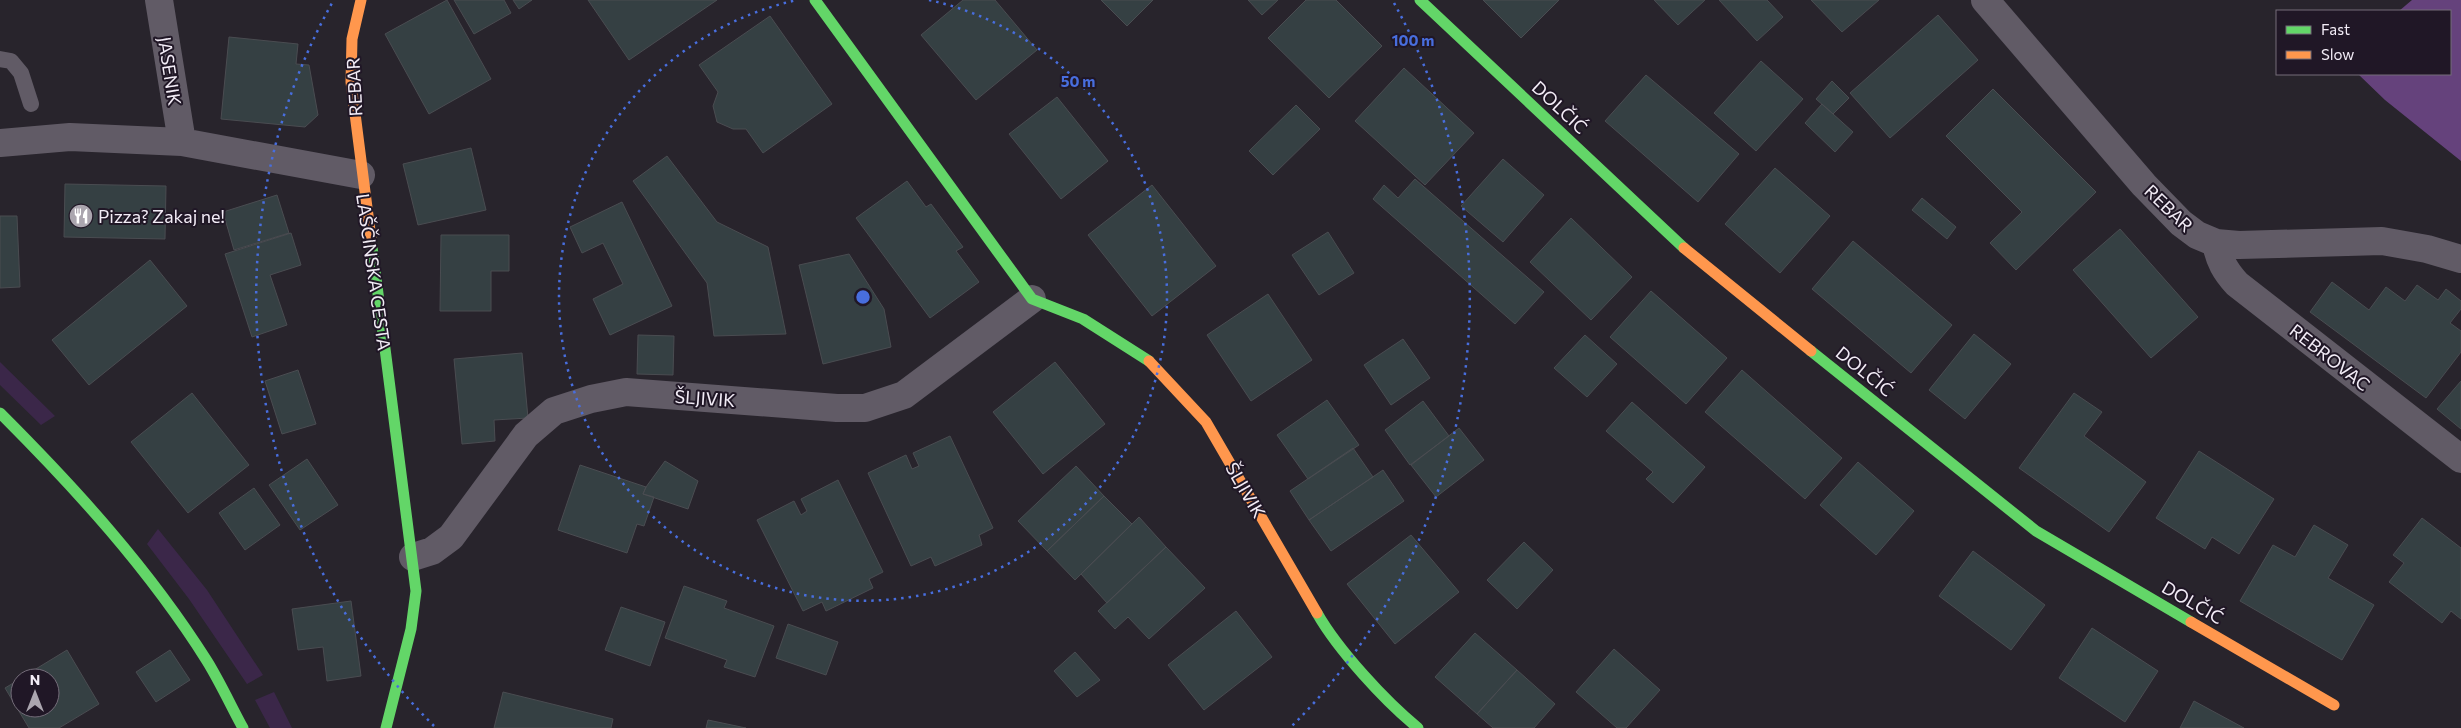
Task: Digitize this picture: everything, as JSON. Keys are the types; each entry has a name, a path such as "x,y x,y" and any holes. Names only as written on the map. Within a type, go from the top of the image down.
{"street":[{"name":"JASENIK","path":"158,0 182,142"},
{"name":"REBAR","path":"361,0 352,39 351,82 361,175"},
{"path":"815,0 1032,300"},
{"name":"DOLČIĆ","path":"1420,0 1686,250 2036,531 2334,705"},
{"name":"REBAR","path":"1985,0 2144,185 2181,223 2197,235 2216,243 2239,246 2382,241 2428,249 2461,259"},
{"name":"LAŠČINSKA CESTA","path":"0,143 70,137 182,142 361,175 416,591 411,629 386,728"},
{"name":"REBROVAC","path":"2216,243 2219,260 2226,273 2237,284 2461,459"},
{"name":"ŠLJIVIK","path":"413,557 432,551 451,537 526,435 554,411 591,399 626,392 837,408 865,408 904,395 1032,300 1083,319 1153,364 1206,422 1328,632 1400,713 1418,728"},
{"path":"1,416 71,487 142,570 207,661 244,728"}],"lane":[{"path":"0,59 11,61 21,73 31,104"}],"shaded area":[{"path":"2412,0 2461,0 2461,161 2385,100 2359,75 2451,75 2451,10 2400,10"},
{"path":"0,362 55,416 41,425 0,385"},
{"path":"158,529 207,590 263,675 247,684 189,599 147,544"},
{"path":"274,692 292,728 270,728 255,700"}],"building":[{"path":"447,0 491,79 429,114 385,34"},
{"path":"454,0 504,0 511,13 474,34"},
{"path":"513,0 532,0 519,9"},
{"path":"588,0 717,0 629,60"},
{"path":"963,0 995,0 1037,50 976,100 921,35"},
{"path":"1101,0 1153,0 1127,26"},
{"path":"1248,0 1278,0 1262,15"},
{"path":"1306,0 1336,0 1382,46 1329,98 1268,38"},
{"path":"1483,0 1559,0 1521,38"},
{"path":"1654,0 1705,0 1678,25"},
{"path":"1719,0 1767,0 1783,17 1757,41"},
{"path":"1811,0 1879,0 1842,32"},
{"path":"1938,15 1978,60 1890,138 1850,93"},
{"path":"770,16 832,104 763,153 746,129 733,129 717,122 713,106 718,92 699,65"},
{"path":"229,37 298,44 296,64 309,65 318,115 305,127 221,119"},
{"path":"1761,61 1803,99 1756,151 1714,113"},
{"path":"1404,68 1474,133 1425,185 1355,121"},
{"path":"1646,75 1739,154 1698,202 1605,121"},
{"path":"1832,81 1849,98 1833,114 1816,99"},
{"path":"1993,89 2096,192 2016,270 1990,243 2022,212 1946,136"},
{"path":"1057,97 1108,161 1061,199 1009,134"},
{"path":"1822,104 1853,132 1835,152 1805,123"},
{"path":"1296,105 1320,129 1273,175 1249,151"},
{"path":"471,148 486,210 418,225 403,164"},
{"path":"667,156 717,222 768,247 786,334 714,336 707,283 633,181"},
{"path":"1503,159 1544,195 1503,242 1461,206"},
{"path":"1775,168 1830,216 1780,273 1725,224"},
{"path":"1415,179 1544,292 1515,324 1373,199 1384,185 1398,198"},
{"path":"907,181 926,207 931,204 963,247 956,251 979,282 930,318 856,218"},
{"path":"65,184 166,186 165,239 64,237"},
{"path":"1152,185 1216,266 1152,316 1088,235"},
{"path":"277,195 289,233 234,250 223,212"},
{"path":"1922,198 1956,227 1947,239 1912,210"},
{"path":"622,202 672,306 610,335 593,299 623,284 603,243 582,253 570,227"},
{"path":"0,216 17,216 20,287 0,288"},
{"path":"1571,218 1632,277 1591,320 1530,262"},
{"path":"2120,229 2198,317 2151,358 2073,270"},
{"path":"1328,232 1354,273 1319,295 1292,255"},
{"path":"291,233 301,265 270,275 287,325 252,337 225,254"},
{"path":"441,235 509,235 509,271 491,271 491,311 440,311"},
{"path":"1853,241 1952,325 1911,373 1812,289"},
{"path":"849,254 884,309 891,347 823,364 799,265"},
{"path":"150,260 187,306 89,385 52,340"},
{"path":"2332,282 2369,310 2386,287 2405,301 2417,285 2438,300 2446,289 2461,301 2461,309 2450,323 2461,331 2461,352 2426,398 2310,312"},
{"path":"1651,291 1727,358 1686,404 1610,337"},
{"path":"1268,294 1312,360 1251,401 1207,335"},
{"path":"1974,334 2011,364 1965,419 1929,390"},
{"path":"638,335 674,336 673,375 637,374"},
{"path":"1585,335 1617,364 1587,397 1554,368"},
{"path":"1403,339 1430,378 1391,405 1364,365"},
{"path":"522,353 528,418 494,420 495,441 462,444 454,359"},
{"path":"1055,362 1105,424 1043,474 993,412"},
{"path":"298,370 316,424 282,434 265,381"},
{"path":"1742,370 1842,458 1805,499 1705,412"},
{"path":"2461,381 2461,429 2437,409"},
{"path":"192,393 249,465 188,513 131,442"},
{"path":"2074,393 2102,412 2084,436 2146,482 2109,532 2019,468"},
{"path":"1327,400 1359,445 1308,479 1277,435"},
{"path":"1423,401 1449,436 1410,465 1385,430"},
{"path":"1632,402 1705,467 1673,503 1646,479 1653,472 1606,431"},
{"path":"1459,428 1484,460 1436,497 1411,465"},
{"path":"950,436 993,528 979,535 982,545 935,566 931,557 911,566 868,473 906,455 912,469 919,466 913,453"},
{"path":"1353,448 1373,477 1309,520 1290,491"},
{"path":"2199,451 2274,499 2239,554 2212,537 2205,549 2156,518"},
{"path":"307,459 338,505 300,530 269,485"},
{"path":"665,461 698,481 688,509 643,494"},
{"path":"1858,462 1914,511 1876,555 1820,505"},
{"path":"580,465 646,487 643,494 654,497 644,526 637,524 627,553 558,530"},
{"path":"1076,466 1104,496 1047,551 1018,521"},
{"path":"1383,470 1404,501 1331,551 1309,520"},
{"path":"838,480 883,572 869,579 873,588 826,611 822,602 803,611 757,520 794,501 801,515 807,511 801,499"},
{"path":"254,488 280,525 245,550 219,513"},
{"path":"1104,496 1132,524 1075,580 1047,551"},
{"path":"1139,517 1166,547 1107,603 1081,574"},
{"path":"2422,518 2461,548 2461,619 2451,611 2442,623 2389,582 2404,563 2393,555"},
{"path":"2314,525 2348,545 2328,578 2374,605 2342,660 2240,601 2273,545 2295,557"},
{"path":"1411,535 1459,592 1395,644 1347,584"},
{"path":"1524,542 1553,570 1517,609 1487,580"},
{"path":"1166,547 1205,588 1149,639 1128,617 1115,629 1098,611"},
{"path":"1973,551 2045,605 2011,650 1939,596"},
{"path":"684,586 727,601 724,608 774,626 755,677 724,667 727,660 665,638"},
{"path":"351,601 361,676 327,681 323,647 298,650 292,609"},
{"path":"621,607 665,622 650,666 605,650"},
{"path":"1236,611 1272,657 1204,710 1168,665"},
{"path":"788,624 838,642 826,675 776,658"},
{"path":"2092,628 2158,671 2125,722 2059,678"},
{"path":"1475,633 1517,670 1477,714 1435,677"},
{"path":"1614,649 1660,690 1626,728 1617,728 1576,692"},
{"path":"67,650 99,704 59,728 29,728 23,718 60,718 60,668 37,668"},
{"path":"170,650 190,680 156,702 136,672"},
{"path":"1075,652 1100,680 1077,697 1054,671"},
{"path":"1517,670 1555,704 1534,728 1493,728 1477,714"},
{"path":"10,685 10,696 5,688"},
{"path":"503,692 613,719 611,728 494,728"},
{"path":"2194,701 2244,728 2180,728"},
{"path":"708,720 746,728 706,728"}],"traffic: fast":[{"path":"815,0 1032,299 1083,319 1149,361"},
{"path":"1420,0 1684,248"},
{"path":"371,239 416,591 411,629 386,728"},
{"path":"1811,351 2036,531 2191,622"},
{"path":"0,413 84,501 161,594 207,661 243,728"},
{"path":"1317,613 1349,659 1391,704 1418,728"}],"traffic: slow":[{"path":"361,0 352,39 351,82 371,239"},
{"path":"1684,248 1811,351"},
{"path":"1149,361 1206,422 1317,613"},
{"path":"2191,622 2334,705"}],"place":[{"name":"Pizza? Zakaj ne!","path":"81,216"}]}
